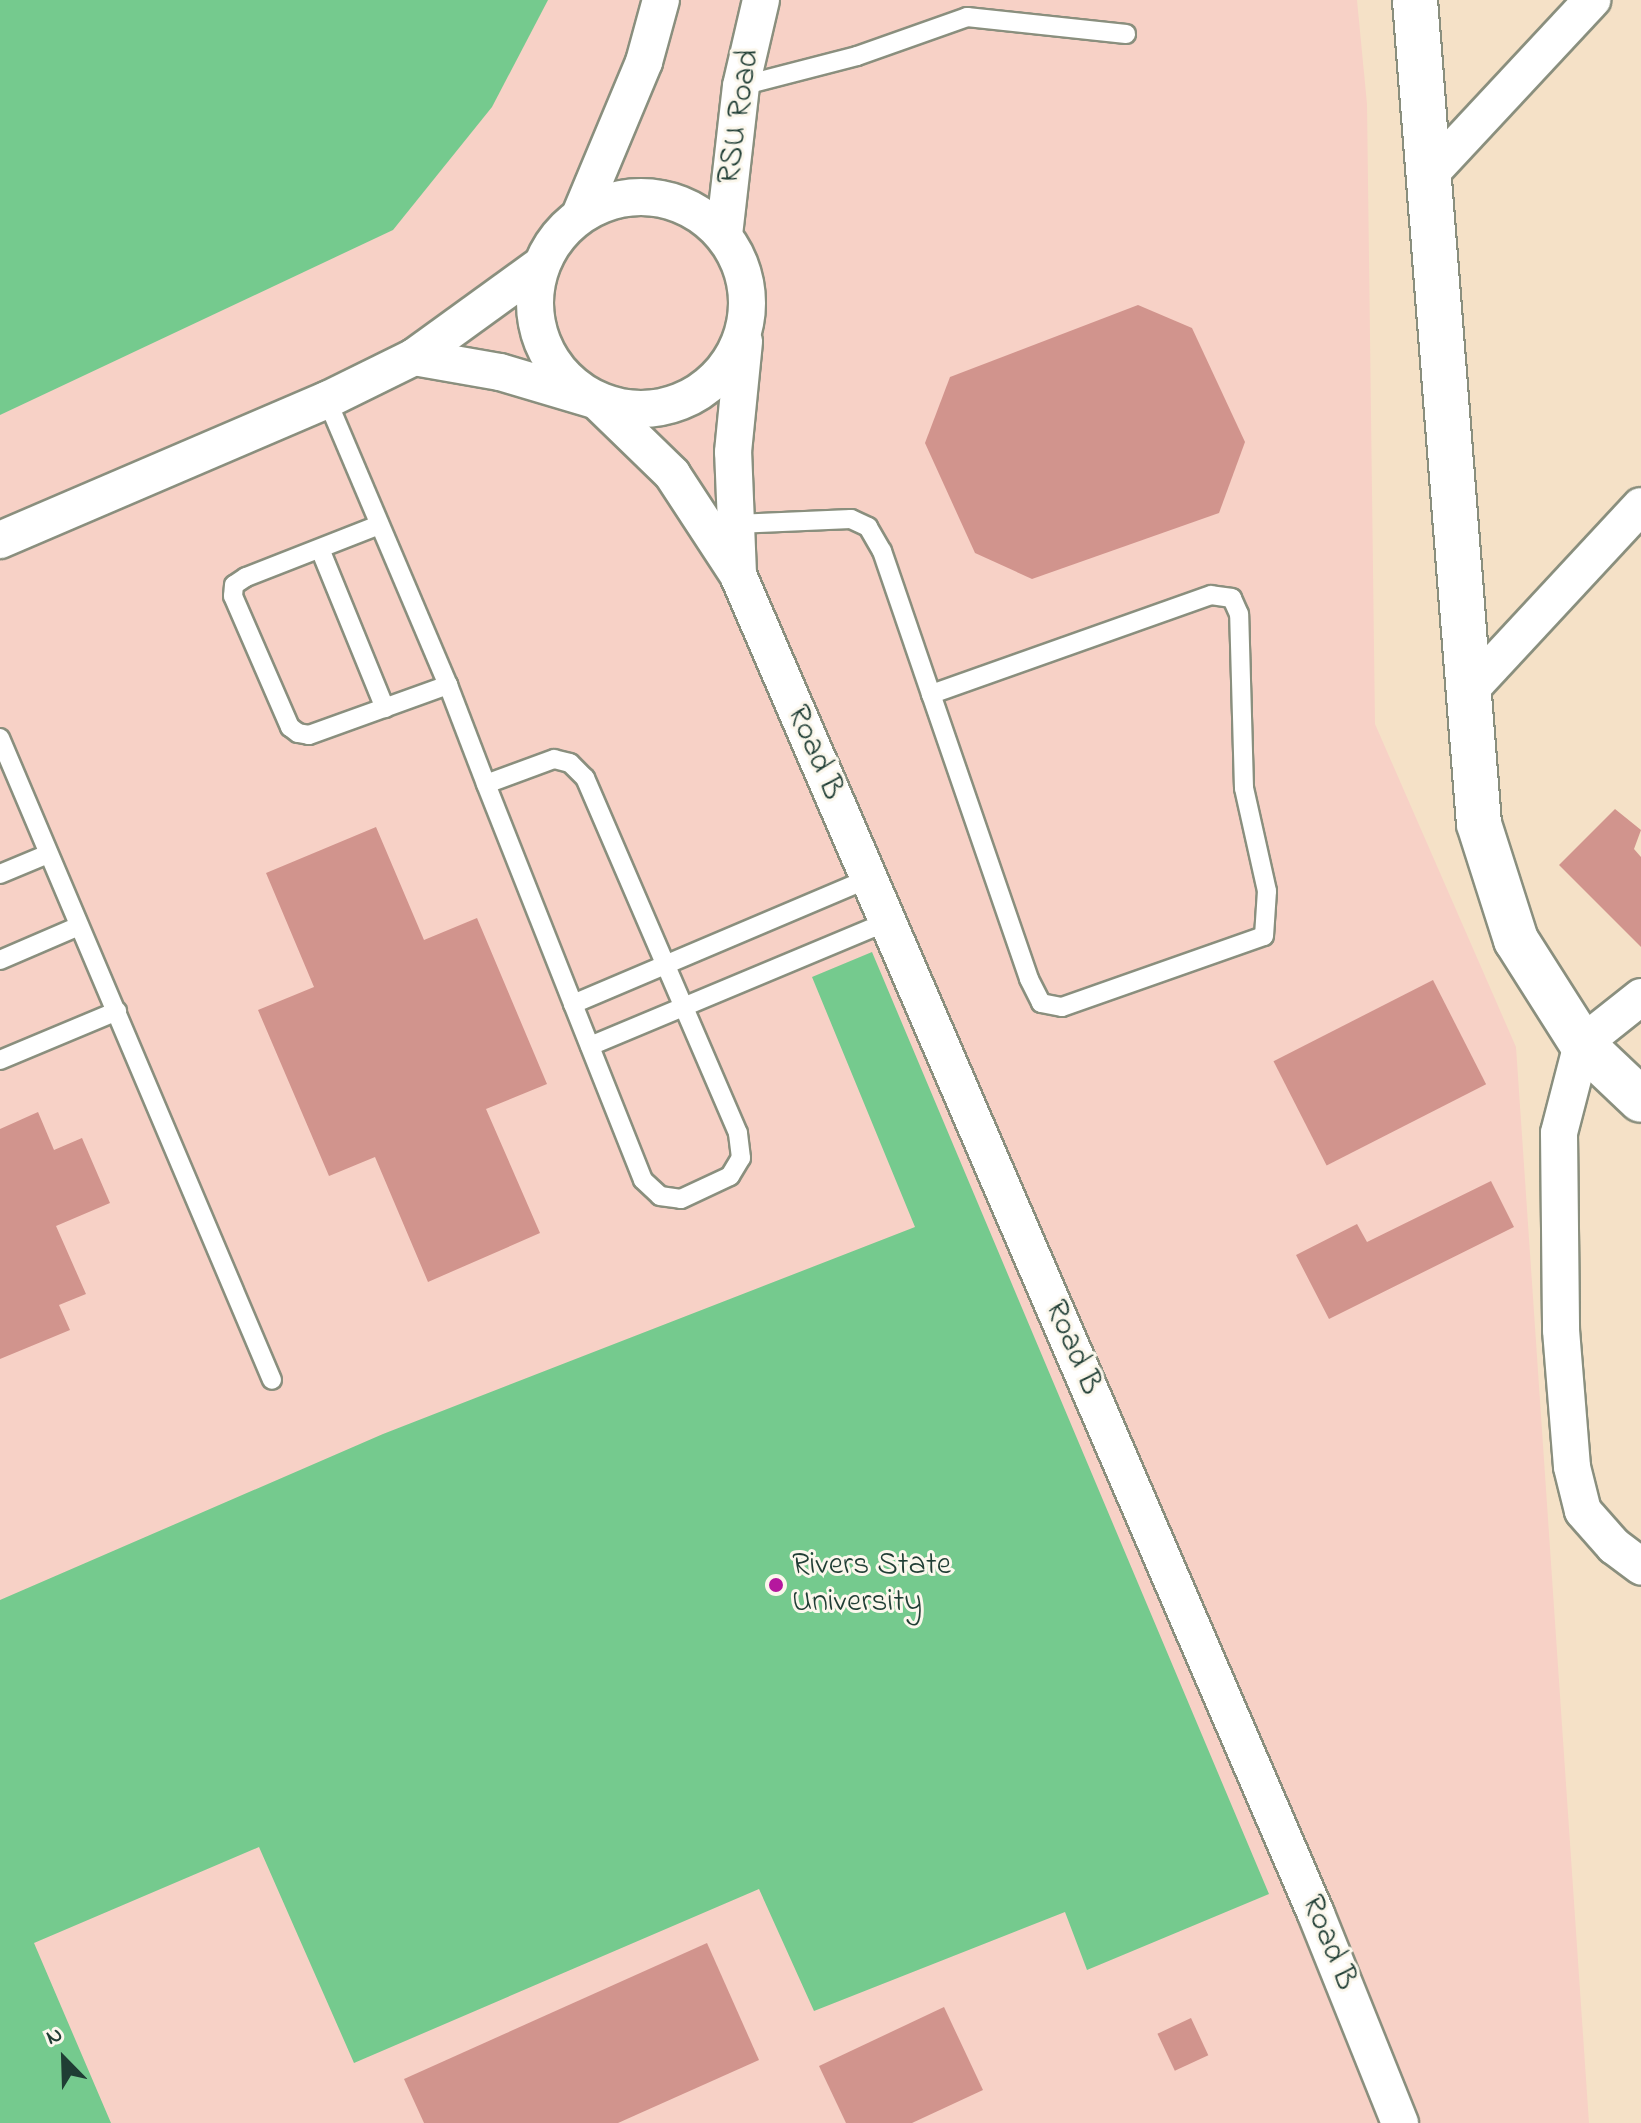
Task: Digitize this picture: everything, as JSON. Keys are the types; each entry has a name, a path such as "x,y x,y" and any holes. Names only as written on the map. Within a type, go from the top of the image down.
{"street":[{"path":"580,215 644,62 661,0"},
{"name":"RSU Road","path":"724,235 741,86 761,0"},
{"path":"1415,0 1479,824 1516,940 1582,1044 1641,1100"},
{"path":"1428,176 1592,0"},
{"path":"640,196 672,201 700,214 724,235 745,277 746,324 733,452 738,575 672,474 597,401 570,383 549,359 537,329 534,297 541,265 557,238 580,215 609,202 640,196"},
{"path":"0,540 327,400 414,357 541,265"},
{"path":"414,357 500,372 627,409 659,408 690,398 715,380 735,354 746,324"},
{"path":"1467,693 1641,506"},
{"name":"Road B","path":"738,575 1310,1899 1400,2123"},
{"path":"1641,997 1582,1044 1559,1133 1561,1330 1572,1467 1583,1511 1614,1546 1641,1566"}],"lane":[{"path":"741,86 857,56 967,17 1126,34"},
{"path":"327,400 448,685 486,784 643,1180 660,1196 681,1199 730,1176 741,1158 738,1133 668,964 585,778 570,763 554,759 486,784"},
{"path":"736,524 851,519 868,527 882,551 931,694 1041,1003 1062,1007 1264,936 1267,891 1244,788 1239,614 1232,598 1211,595 931,694"},
{"path":"379,525 246,577 234,585 233,596 290,727 298,733 309,735 448,685"},
{"path":"320,549 385,708"},
{"path":"0,738 272,1380"},
{"path":"0,874 48,854"},
{"path":"573,1004 868,879"},
{"path":"590,1046 887,922"},
{"path":"0,960 79,926"},
{"path":"0,1060 117,1011"}],"shaded area":[{"name":"Rivers State University","path":"0,0 1357,0 1367,104 1375,724 1516,1047 1589,2123 0,2123"}],"green space":[{"path":"0,0 548,0 492,107 393,230 0,415"},
{"path":"872,952 1269,1894 1087,1970 1065,1912 814,2011 759,1889 354,2063 259,1847 34,1943 111,2123 0,2123 0,1600 383,1434 915,1227 812,977"}],"building":[{"path":"1138,305 1192,328 1245,442 1219,513 1032,579 975,553 925,443 950,377"},
{"path":"1615,809 1641,830 1634,849 1641,857 1641,947 1559,865"},
{"path":"376,827 424,940 477,918 547,1084 486,1109 540,1233 428,1282 375,1157 329,1176 258,1010 314,987 266,873"},
{"path":"1433,980 1486,1084 1327,1166 1274,1061"},
{"path":"38,1112 54,1150 82,1138 110,1203 56,1226 86,1294 59,1305 70,1330 0,1359 0,1129"},
{"path":"1491,1181 1514,1227 1329,1319 1296,1255 1357,1224 1367,1242"},
{"path":"707,1943 759,2060 618,2123 424,2123 404,2079"},
{"path":"944,2007 983,2090 912,2123 846,2123 819,2066"},
{"path":"1191,2018 1208,2055 1175,2071 1157,2034"}],"place":[{"name":"Rivers State University","path":"776,1585"}]}
